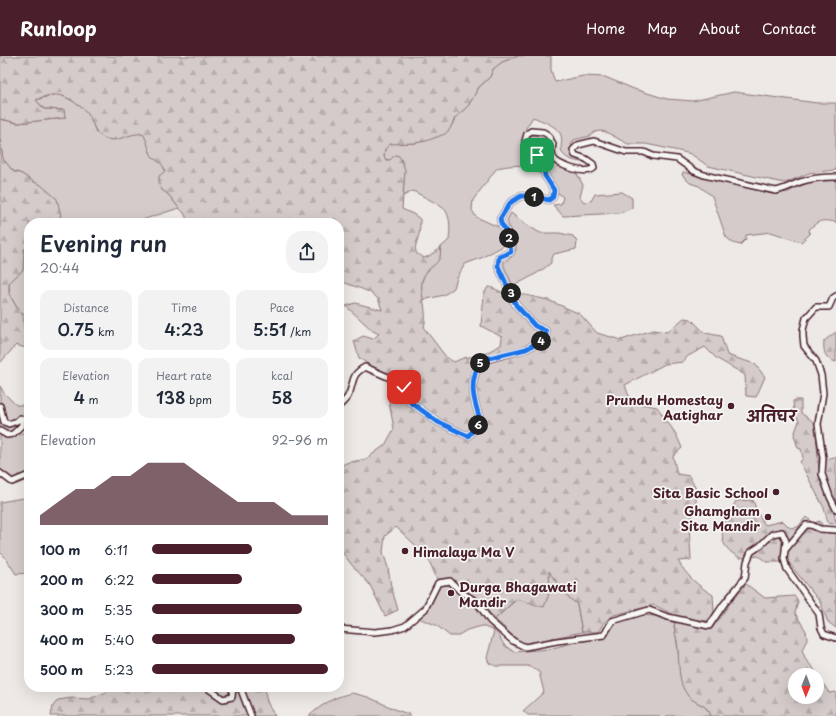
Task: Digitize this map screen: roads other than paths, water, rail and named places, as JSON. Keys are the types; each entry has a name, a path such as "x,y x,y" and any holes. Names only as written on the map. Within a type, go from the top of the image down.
{"street":[{"path":"344,401 348,397 351,384 357,372 365,367 388,377 404,387 409,401 438,422 468,436 481,422 475,403 473,387 475,370 481,360 526,349 546,338 546,331 535,326 516,305 498,266 499,257 511,252 509,237 500,219 510,203 521,196 531,196 549,200 553,197 554,190 545,176 543,165 525,141 527,134 531,131 542,132 548,135 553,144 553,156 556,161 561,164 586,171 594,168 593,164 586,159 575,155 573,150 578,145 594,141 626,152 644,152 653,156 677,159 694,171 704,175 776,191 786,189 812,179 836,177"},
{"path":"836,296 833,298 829,307 816,307 810,312 806,318 803,330 804,346 816,361 822,375 823,393 818,424 823,458 822,474 836,510"},
{"path":"0,406 4,422 9,424 20,418 22,419 22,426 13,434 7,435 0,431"},
{"path":"0,473 12,482 24,477"},
{"path":"786,549 806,525 811,525 820,529 836,530"},
{"path":"344,629 374,632 392,630 406,626 425,609 438,583 450,581 461,592 477,602 490,621 513,642 525,647 604,635 612,621 649,610 668,617 709,626 745,578 747,562 751,552 760,546 772,534 782,532 786,541 784,559 787,569 819,614 821,628 824,634 836,638"},
{"path":"213,692 223,699 232,697 232,692"},
{"path":"242,692 251,716"}],"place":[{"name":"Prundu Homestay Aatighar","path":"731,406"},
{"name":"Sita Basic School","path":"776,492"},
{"name":"Ghamgham Sita Mandir","path":"768,517"},
{"name":"Himalaya Ma V","path":"405,551"},
{"name":"Durga Bhagawati Mandir","path":"451,593"}],"district":[{"name":"अतिघर","path":"771,415"}]}
